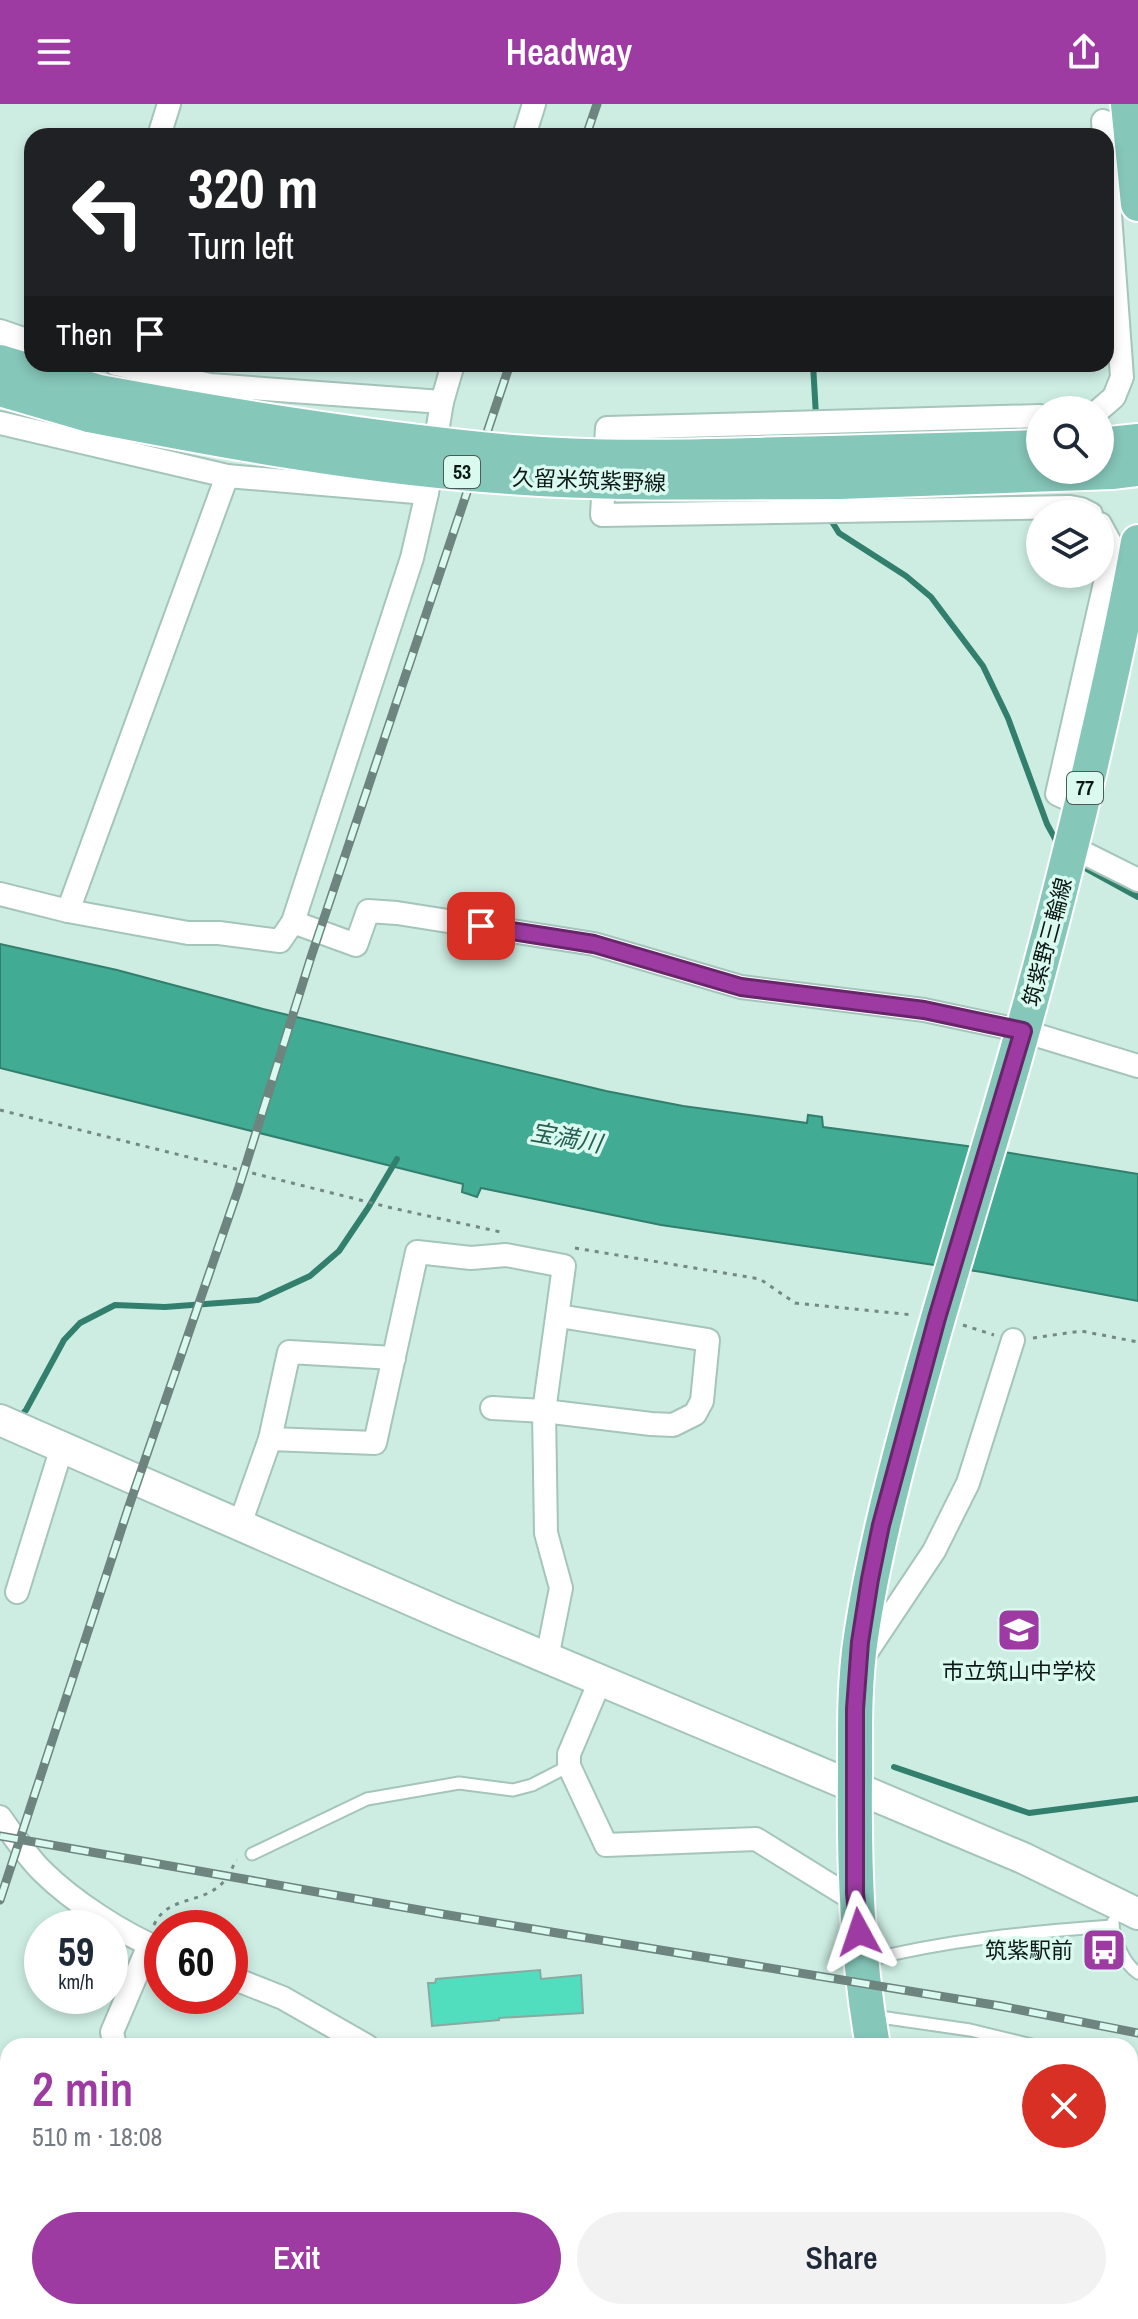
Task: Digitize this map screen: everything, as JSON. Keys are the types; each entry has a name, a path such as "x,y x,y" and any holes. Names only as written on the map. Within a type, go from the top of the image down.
{"main road":[{"path":"1126,128 1138,204"},
{"name":"久留米筑紫野線","path":"0,362 24,369"},
{"name":"久留米筑紫野線","path":"36,372 101,390 233,416 513,452 836,468 1112,472 1138,469"},
{"name":"久留米筑紫野線","path":"0,389 101,390"},
{"path":"1114,444 1138,441"},
{"name":"久留米筑紫野線","path":"836,468 1026,448"},
{"name":"筑紫野三輪線","path":"871,2031 856,1901 855,1709 860,1642 881,1525 941,1306 1023,1031 1072,847 1126,616 1138,542"}],"street":[{"path":"162,128 169,104"},
{"path":"526,128 534,104"},
{"path":"1114,268 1122,377 1114,397"},
{"path":"0,331 24,339"},
{"path":"0,894 68,911 188,933 219,933 280,941 293,922 412,558 451,372"},
{"path":"101,390 210,385 442,402"},
{"path":"1026,416 607,428 602,515 1026,508"},
{"path":"0,423 227,476 427,493"},
{"path":"68,911 227,476"},
{"path":"1081,805 1057,794 1104,588"},
{"path":"1072,847 1138,880"},
{"path":"293,922 356,945 368,911 594,944 741,987 924,1010 1023,1031 1138,1066"},
{"path":"270,1439 375,1443 417,1252 471,1258 506,1255 564,1266 544,1411 546,1533 561,1588 547,1658"},
{"path":"492,1408 673,1425 695,1414 702,1401 708,1340 559,1316"},
{"path":"858,1665 934,1551 968,1483 1013,1340"},
{"path":"240,1524 270,1439 289,1352 394,1358"},
{"path":"0,1420 547,1658 1023,1858 1122,1914"},
{"path":"17,1592 62,1447"},
{"path":"597,1688 569,1754 569,1766 606,1845 756,1839 856,1901"},
{"path":"0,1817 41,1870 80,1904 144,1940"},
{"path":"113,2038 112,2032 144,1970"},
{"path":"248,1984 283,1998 353,2038"}],"lane":[{"path":"252,1854 367,1799 459,1783 513,1790 532,1785 569,1766"},
{"path":"861,1962 917,1948 1122,1914 1128,1964 1138,1973"},
{"path":"871,2031 970,2030 1003,2038"}],"path":[{"path":"0,1110 392,1208 509,1234"},
{"path":"568,1246 760,1279 795,1303 941,1306 1013,1340 1081,1331 1138,1342"},
{"path":"166,1910 209,1894 230,1876 235,1861 252,1854"}],"water":[{"name":"宝満川","path":"0,944 606,1091 683,1106 807,1123 808,1115 822,1117 823,1127 967,1146 1138,1174 1138,1301 982,1272 661,1225 481,1188 477,1197 462,1192 463,1184 0,1068"}],"building":[{"path":"540,1970 541,1979 581,1975 583,2013 432,2026 428,1983 435,1983 436,1979"}],"waterway":[{"path":"813,372 816,416"},
{"path":"829,517 839,533 906,576 931,597 983,666 1008,718 1047,824 1059,846"},
{"path":"1078,864 1138,897"},
{"path":"19,1418 64,1340 80,1323 115,1305 165,1307 258,1300 310,1276 339,1251 397,1159"},
{"path":"894,1767 1029,1813 1138,1799"}],"railway":[{"path":"589,128 597,104"},
{"path":"0,1900 507,372"},
{"path":"0,1836 442,1914 1000,2006 1138,2033"}],"place":[{"name":"市立筑山中学校","path":"1019,1630"},
{"name":"筑紫駅前","path":"1104,1950"}],"route":[{"path":"481,926 594,944 741,987 924,1010 1023,1031 937,1318 881,1525 870,1579 860,1642 855,1709 855,1893 859,1932"}]}
